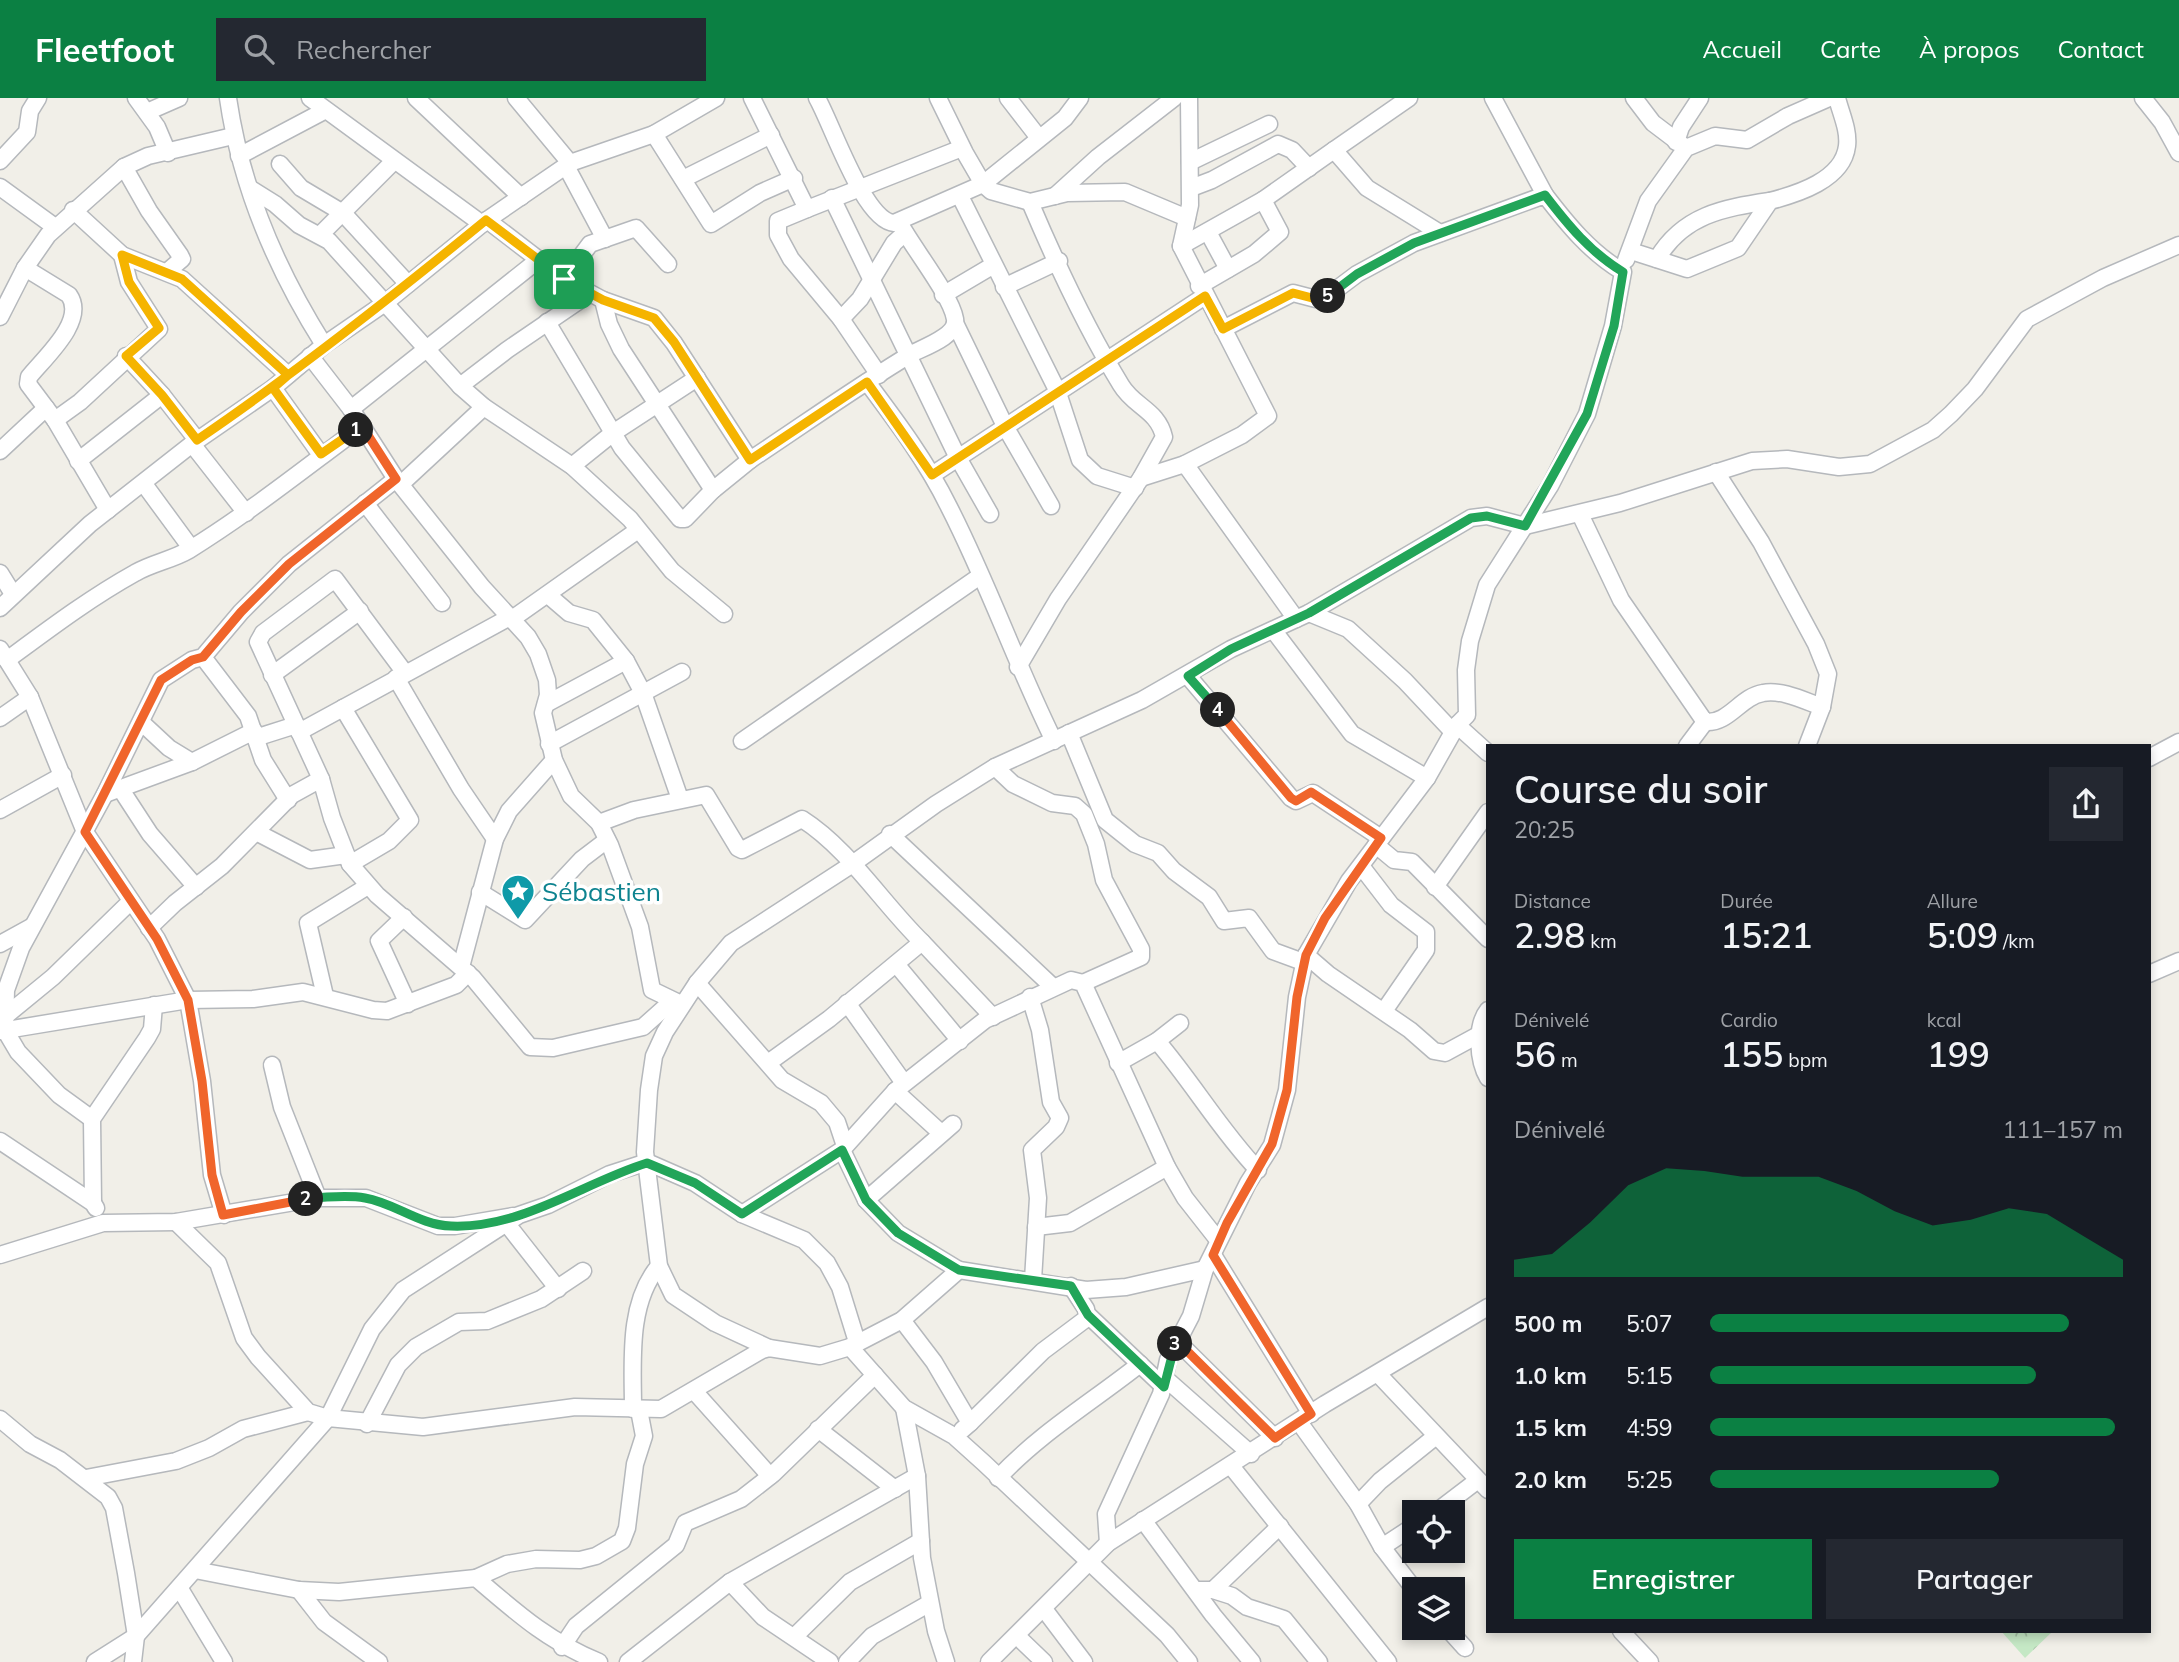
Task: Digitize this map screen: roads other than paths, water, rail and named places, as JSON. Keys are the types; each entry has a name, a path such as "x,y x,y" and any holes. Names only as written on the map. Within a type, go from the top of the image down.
{"street":[{"path":"0,161 27,132 30,111 38,98"},
{"path":"136,98 147,112 168,153"},
{"path":"147,112 179,98"},
{"path":"228,98 233,136 264,235 324,345"},
{"path":"310,98 394,161 564,279 596,297 654,318 698,378 750,460"},
{"path":"416,98 521,197"},
{"path":"516,98 568,165 605,239"},
{"path":"0,608 62,547 108,510 195,442 273,388 324,345 385,303 484,222 568,165 654,134 716,98"},
{"path":"752,98 794,178 807,209"},
{"path":"817,98 859,187 883,221 902,227 943,295 1006,428 1051,506"},
{"path":"938,98 983,184 1002,196 1030,202 1055,196 1125,192 1187,218"},
{"path":"1008,98 1040,138"},
{"path":"841,318 872,283 902,227 983,184 1071,112 1080,98"},
{"path":"1055,196 1090,163 1174,98"},
{"path":"960,196 992,266 1057,390 1079,456 1087,469 1105,480 1138,483 1185,464 1235,439 1268,416 1181,246 1191,188 1189,98"},
{"path":"1181,246 1263,200 1409,98"},
{"path":"1493,98 1545,195 1578,237 1604,260 1623,272"},
{"path":"1634,98 1653,123 1681,145"},
{"path":"1108,1543 1106,1514 1165,1383 1168,1360 1176,1340 1191,1316 1212,1254 1272,1144 1287,1090 1305,959 1325,918 1427,778 1455,728 1467,715 1466,670 1470,641 1486,584 1525,526 1587,414 1614,326 1623,272 1648,201 1681,145 1681,127 1700,98"},
{"path":"1681,145 1715,135 1747,140 1788,116 1829,98"},
{"path":"1657,259 1676,234 1703,215 1796,194 1823,180 1845,153 1846,133 1837,98"},
{"path":"2143,98 2162,122 2179,153"},
{"path":"239,156 324,111"},
{"path":"1190,162 1269,124"},
{"path":"654,134 711,224 737,206 794,178"},
{"path":"683,179 772,135"},
{"path":"0,317 8,291 55,227 124,167 148,156 233,136"},
{"path":"1191,188 1212,180 1278,144 1294,151 1309,168"},
{"path":"962,148 778,221 778,235 791,259 841,318 873,378 932,475 1054,741"},
{"path":"1334,150 1367,188 1440,233"},
{"path":"320,236 394,161"},
{"path":"280,164 301,188 344,213 408,284"},
{"path":"124,167 149,211 182,259 168,271"},
{"path":"0,187 55,227"},
{"path":"251,189 341,253 460,386 484,407 572,466 638,530 672,571 724,614"},
{"path":"1223,329 1293,293 1316,299 1325,298 1349,279 1386,257 1440,233 1545,195"},
{"path":"832,198 872,283 911,354 957,456 990,514"},
{"path":"932,475 1106,359 1280,232 1263,200"},
{"path":"1631,251 1687,269 1737,249 1770,201"},
{"path":"1018,667 1058,599 1162,445 1163,431 1155,415 1138,405 1127,393 1106,359 1030,202"},
{"path":"73,210 122,255 168,271 189,284 288,375"},
{"path":"564,279 586,248 636,228 668,264"},
{"path":"1208,232 1228,270"},
{"path":"495,839 461,789 401,675 360,611 335,579 260,637 258,645 321,779 348,860 368,886 464,970 530,1047 538,1049 591,1041 643,1027 677,1002 731,943 851,864 890,834 995,767 1188,676 1231,649 1302,616 1471,518 1487,516 1525,526 1580,514 1752,461 1787,459 1839,467 1870,464 1933,430 1951,414 1975,389 2027,319 2103,278 2179,245"},
{"path":"0,451 50,414 80,402 126,356 159,328 129,282 122,255"},
{"path":"351,409 425,347 537,261"},
{"path":"1004,287 1059,261"},
{"path":"943,295 992,266"},
{"path":"25,268 67,293 73,302 71,319 62,337 28,380 29,387 50,414 108,510"},
{"path":"460,386 547,322 596,297"},
{"path":"596,297 613,334 713,490"},
{"path":"547,322 638,471 680,519 689,516 713,490 750,460 873,378 943,337 956,323"},
{"path":"126,356 162,395 246,513"},
{"path":"310,356 351,409 399,481 482,587 528,637 544,670 548,695 543,713 551,752 571,796 599,823 607,840 640,928 648,981 654,992 677,1002"},
{"path":"572,466 613,433 698,378"},
{"path":"273,388 321,454"},
{"path":"78,461 162,395"},
{"path":"92,1119 59,1095 18,1052 3,1026 12,969 31,927 85,832 113,791 161,680 192,660 203,657 241,612 289,564 365,503 399,481 484,407"},
{"path":"223,1215 212,1175 202,1081 188,1000 169,959 85,832 30,697 4,654 138,571 191,548 246,513 321,454 362,426"},
{"path":"1185,464 1239,536 1262,574 1302,616 1348,629 1455,728 1486,751"},
{"path":"1716,472 1760,542 1816,644 1828,674 1822,707 1808,744"},
{"path":"144,484 191,548"},
{"path":"365,503 442,603"},
{"path":"1580,514 1621,600 1705,722"},
{"path":"113,791 255,735 298,728 343,708 511,618 548,595 638,530"},
{"path":"0,573 13,594"},
{"path":"742,741 980,576"},
{"path":"548,595 569,613 593,620 626,661 643,693 680,799"},
{"path":"272,675 360,611"},
{"path":"1274,631 1352,734 1427,778"},
{"path":"203,657 238,701 272,778 288,800"},
{"path":"546,704 626,661"},
{"path":"3,1026 188,1000 253,999 303,992 378,1011 408,1004 458,984 464,970 480,892 495,839 509,811 551,752 643,693 682,672"},
{"path":"1188,676 1291,798 1296,801 1311,792 1379,841 1394,860 1412,862 1486,937"},
{"path":"1688,744 1705,722 1727,716 1747,699 1762,693 1776,693 1822,707"},
{"path":"0,718 30,697"},
{"path":"258,833 310,860 348,860 388,841 410,820 343,708"},
{"path":"141,722 191,762"},
{"path":"1069,733 1105,820 1135,844 1158,853 1174,871 1209,897 1224,921 1249,918 1273,951 1305,959 1384,1011 1441,1054 1480,1034"},
{"path":"2151,757 2179,742"},
{"path":"742,1214 844,1148 899,1087 993,1017 1071,980 1083,983 1141,957 1141,949 1104,880 1096,844 1084,814 1075,806 1052,803 1013,784 995,767"},
{"path":"0,810 63,775"},
{"path":"149,928 258,833 288,800 321,779"},
{"path":"113,791 196,887"},
{"path":"599,823 634,810 680,799 708,797 739,849 757,844 800,819 828,837 891,911 993,1017"},
{"path":"1435,887 1486,815"},
{"path":"890,834 1053,988"},
{"path":"480,892 525,920 582,859 607,840"},
{"path":"1361,866 1391,905 1426,932 1426,950 1384,1011"},
{"path":"325,996 308,923 368,886"},
{"path":"3,1026 131,901"},
{"path":"404,917 379,941 408,1004"},
{"path":"0,944 31,927"},
{"path":"768,1063 922,942"},
{"path":"2151,973 2179,961"},
{"path":"897,964 960,1041"},
{"path":"697,982 782,1080 821,1103 837,1122 844,1148 866,1200 898,1233 959,1270 1086,1290 1126,1287 1212,1254"},
{"path":"1083,983 1167,1167 1212,1254 1382,1547 1405,1577"},
{"path":"1030,998 1040,1030 1051,1102 1060,1118 1056,1127 1032,1150 1038,1198 1033,1280"},
{"path":"677,1002 654,1056 645,1126 650,1220 659,1266 673,1296 715,1323 769,1348 820,1356 853,1344 902,1320 959,1270"},
{"path":"846,1003 899,1087 947,1128 866,1200"},
{"path":"103,1223 93,1203 92,1119 147,1038 152,1028 154,1005"},
{"path":"1486,1016 1480,1034 1482,1068 1486,1075"},
{"path":"1118,1063 1157,1041 1180,1023"},
{"path":"1157,1041 1182,1070 1220,1127 1258,1170"},
{"path":"272,1065 282,1107 318,1198"},
{"path":"0,1141 93,1203"},
{"path":"95,1662 136,1636 180,1589 244,1510 328,1418 372,1329 403,1290 513,1219 610,1174 647,1163 695,1183 742,1214 804,1240 827,1263 840,1287 853,1344 875,1376 904,1408 954,1436 1167,1635 1189,1662"},
{"path":"1036,1227 1070,1223 1167,1167"},
{"path":"0,1255 103,1223 176,1222 318,1198 366,1198 438,1226 455,1227 513,1219"},
{"path":"513,1219 558,1289"},
{"path":"176,1222 218,1263 244,1338 308,1412"},
{"path":"195,1570 299,1590 339,1592 476,1578 516,1562 536,1559 580,1560 596,1556 622,1541 627,1528 635,1464 644,1436 636,1410 633,1353 640,1301 648,1278 659,1266"},
{"path":"366,1424 398,1365 415,1347 459,1322 495,1319 558,1289 583,1271"},
{"path":"1071,1286 1088,1315 1140,1364 1251,1454"},
{"path":"989,1662 1018,1637 1108,1543 1305,1418 1486,1308"},
{"path":"954,1436 1043,1351 1088,1315"},
{"path":"902,1320 934,1362 970,1423"},
{"path":"1176,1340 1275,1438"},
{"path":"86,1478 176,1461 209,1448 243,1429 308,1412 366,1424 423,1427 575,1407 661,1409 769,1348"},
{"path":"998,1478 1019,1455 1053,1427 1140,1364"},
{"path":"1378,1375 1483,1485 1457,1500"},
{"path":"562,1647 576,1626 676,1545 685,1523 741,1499 770,1476 875,1376"},
{"path":"694,1391 770,1476"},
{"path":"904,1408 917,1476 921,1541 930,1603 946,1662"},
{"path":"0,1419 30,1444 86,1478 108,1497 114,1508 136,1636 134,1662"},
{"path":"818,1429 895,1489"},
{"path":"1358,1504 1380,1481 1437,1436"},
{"path":"1231,1466 1388,1662"},
{"path":"628,1662 730,1582 917,1476"},
{"path":"1143,1520 1252,1662"},
{"path":"1213,1591 1280,1526"},
{"path":"1382,1547 1402,1534"},
{"path":"794,1637 850,1582 921,1541"},
{"path":"476,1578 562,1647 599,1662"},
{"path":"730,1582 763,1617 830,1662"},
{"path":"180,1589 224,1662"},
{"path":"299,1590 324,1622 379,1662"},
{"path":"1196,1590 1232,1596 1247,1607 1284,1619 1319,1662"},
{"path":"847,1662 882,1629 930,1603"},
{"path":"1044,1609 1084,1662"},
{"path":"1623,1633 1646,1658"},
{"path":"1641,1633 1646,1658"},
{"path":"1018,1637 1044,1662"},
{"path":"1458,1640 1465,1648"}],"place":[{"name":"Sébastien","path":"518,921"}]}
